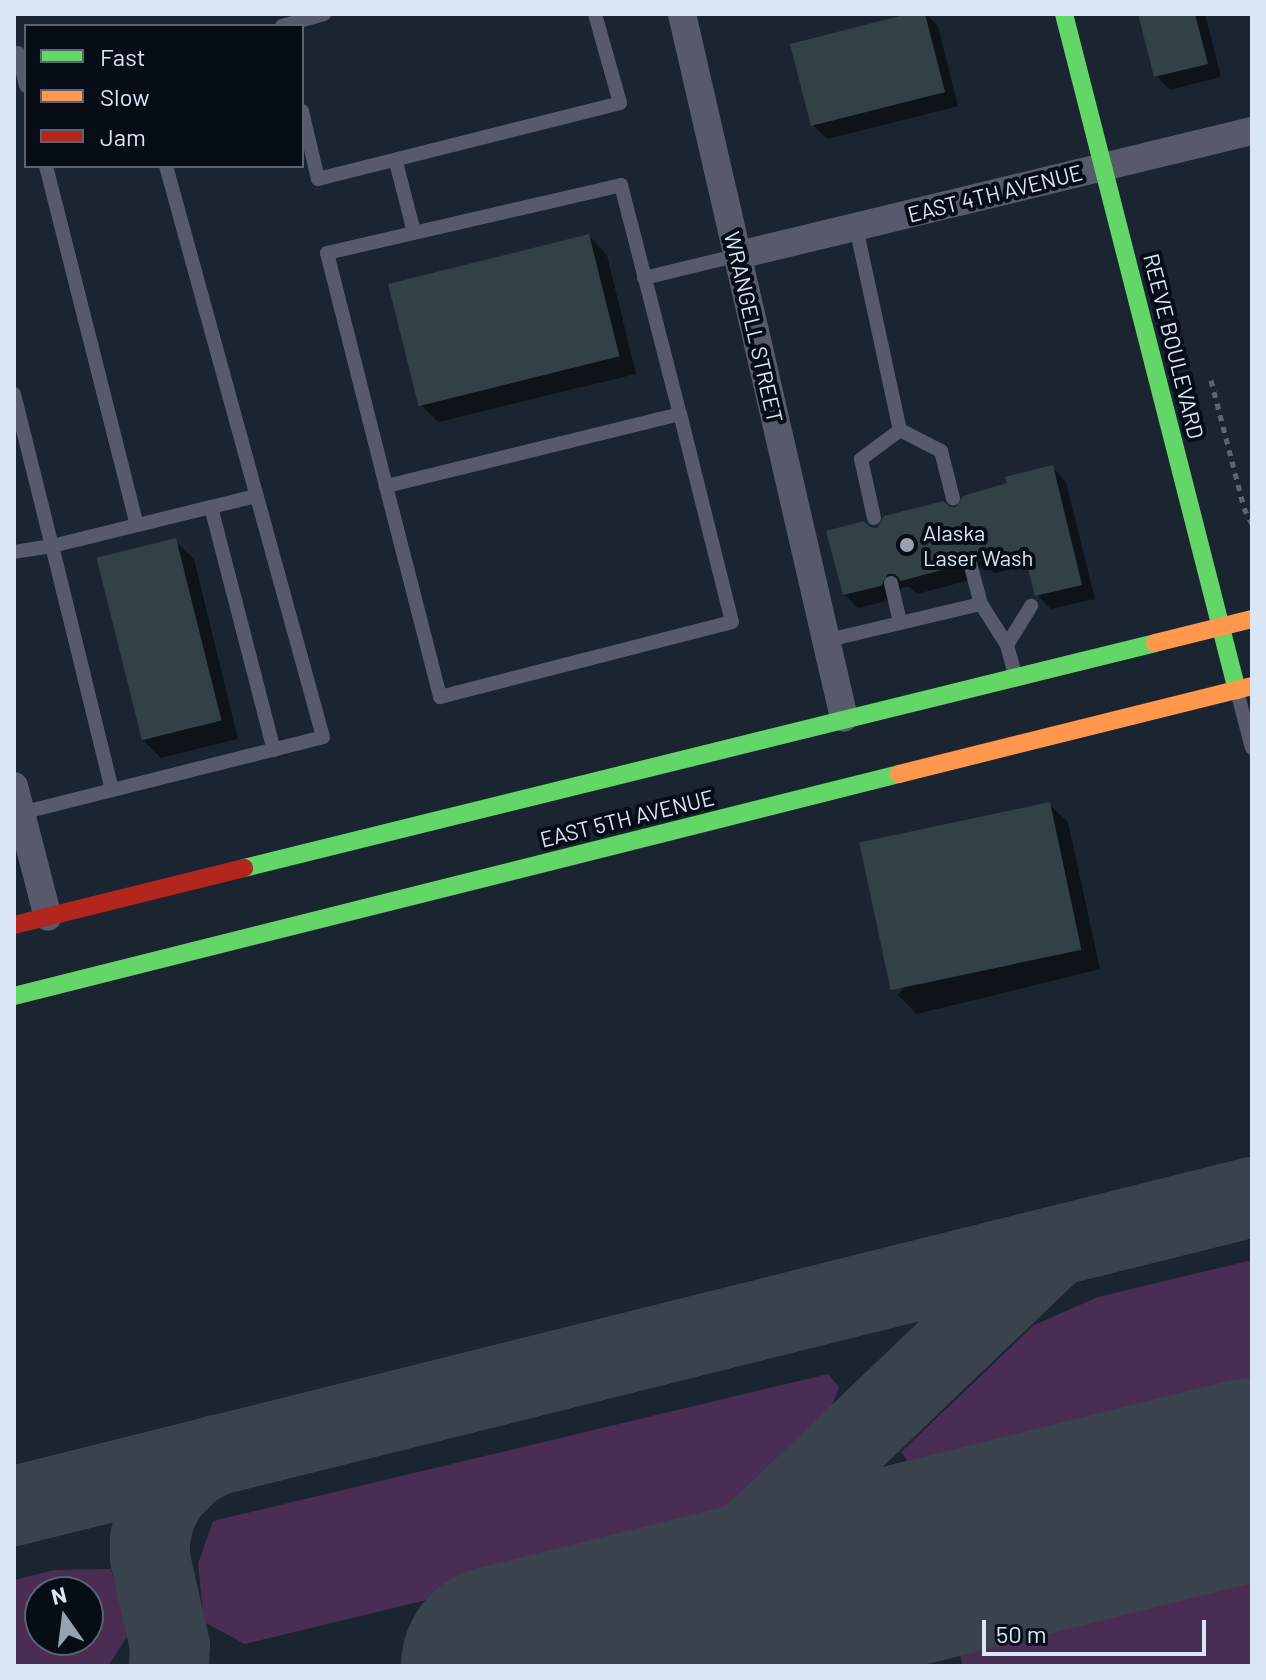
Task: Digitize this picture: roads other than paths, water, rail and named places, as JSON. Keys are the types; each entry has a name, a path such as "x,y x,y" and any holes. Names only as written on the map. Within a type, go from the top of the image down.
{"main road":[{"name":"REEVE BOULEVARD","path":"1064,14 1220,627 1244,688"},
{"name":"EAST 5TH AVENUE","path":"14,925 1252,619"},
{"name":"EAST 5TH AVENUE","path":"14,996 1244,688"}],"street":[{"name":"WRANGELL STREET","path":"682,14 844,718"},
{"name":"EAST 4TH AVENUE","path":"739,255 1252,131"},
{"path":"18,799 48,917"}],"lane":[{"path":"289,24 324,14"},
{"path":"304,120 318,179 396,162 620,103 595,14"},
{"path":"19,53 24,77"},
{"path":"396,162 414,232"},
{"path":"47,168 137,525"},
{"path":"18,799 112,790 323,737 167,168"},
{"path":"621,185 644,278 732,622 440,697 327,253 621,185"},
{"path":"856,227 900,430"},
{"path":"644,278 739,255"},
{"path":"14,394 112,790"},
{"path":"386,486 680,414"},
{"path":"900,430 941,451 953,498"},
{"path":"874,518 861,459 900,430"},
{"path":"14,552 52,546 256,496"},
{"path":"211,507 274,750"},
{"path":"970,563 981,604 1007,645 1015,677"},
{"path":"891,583 900,622"},
{"path":"824,641 981,604"},
{"path":"1007,645 1031,606"},
{"path":"1244,688 1252,748"}],"place":[{"name":"Alaska Laser Wash","path":"907,545"}]}
